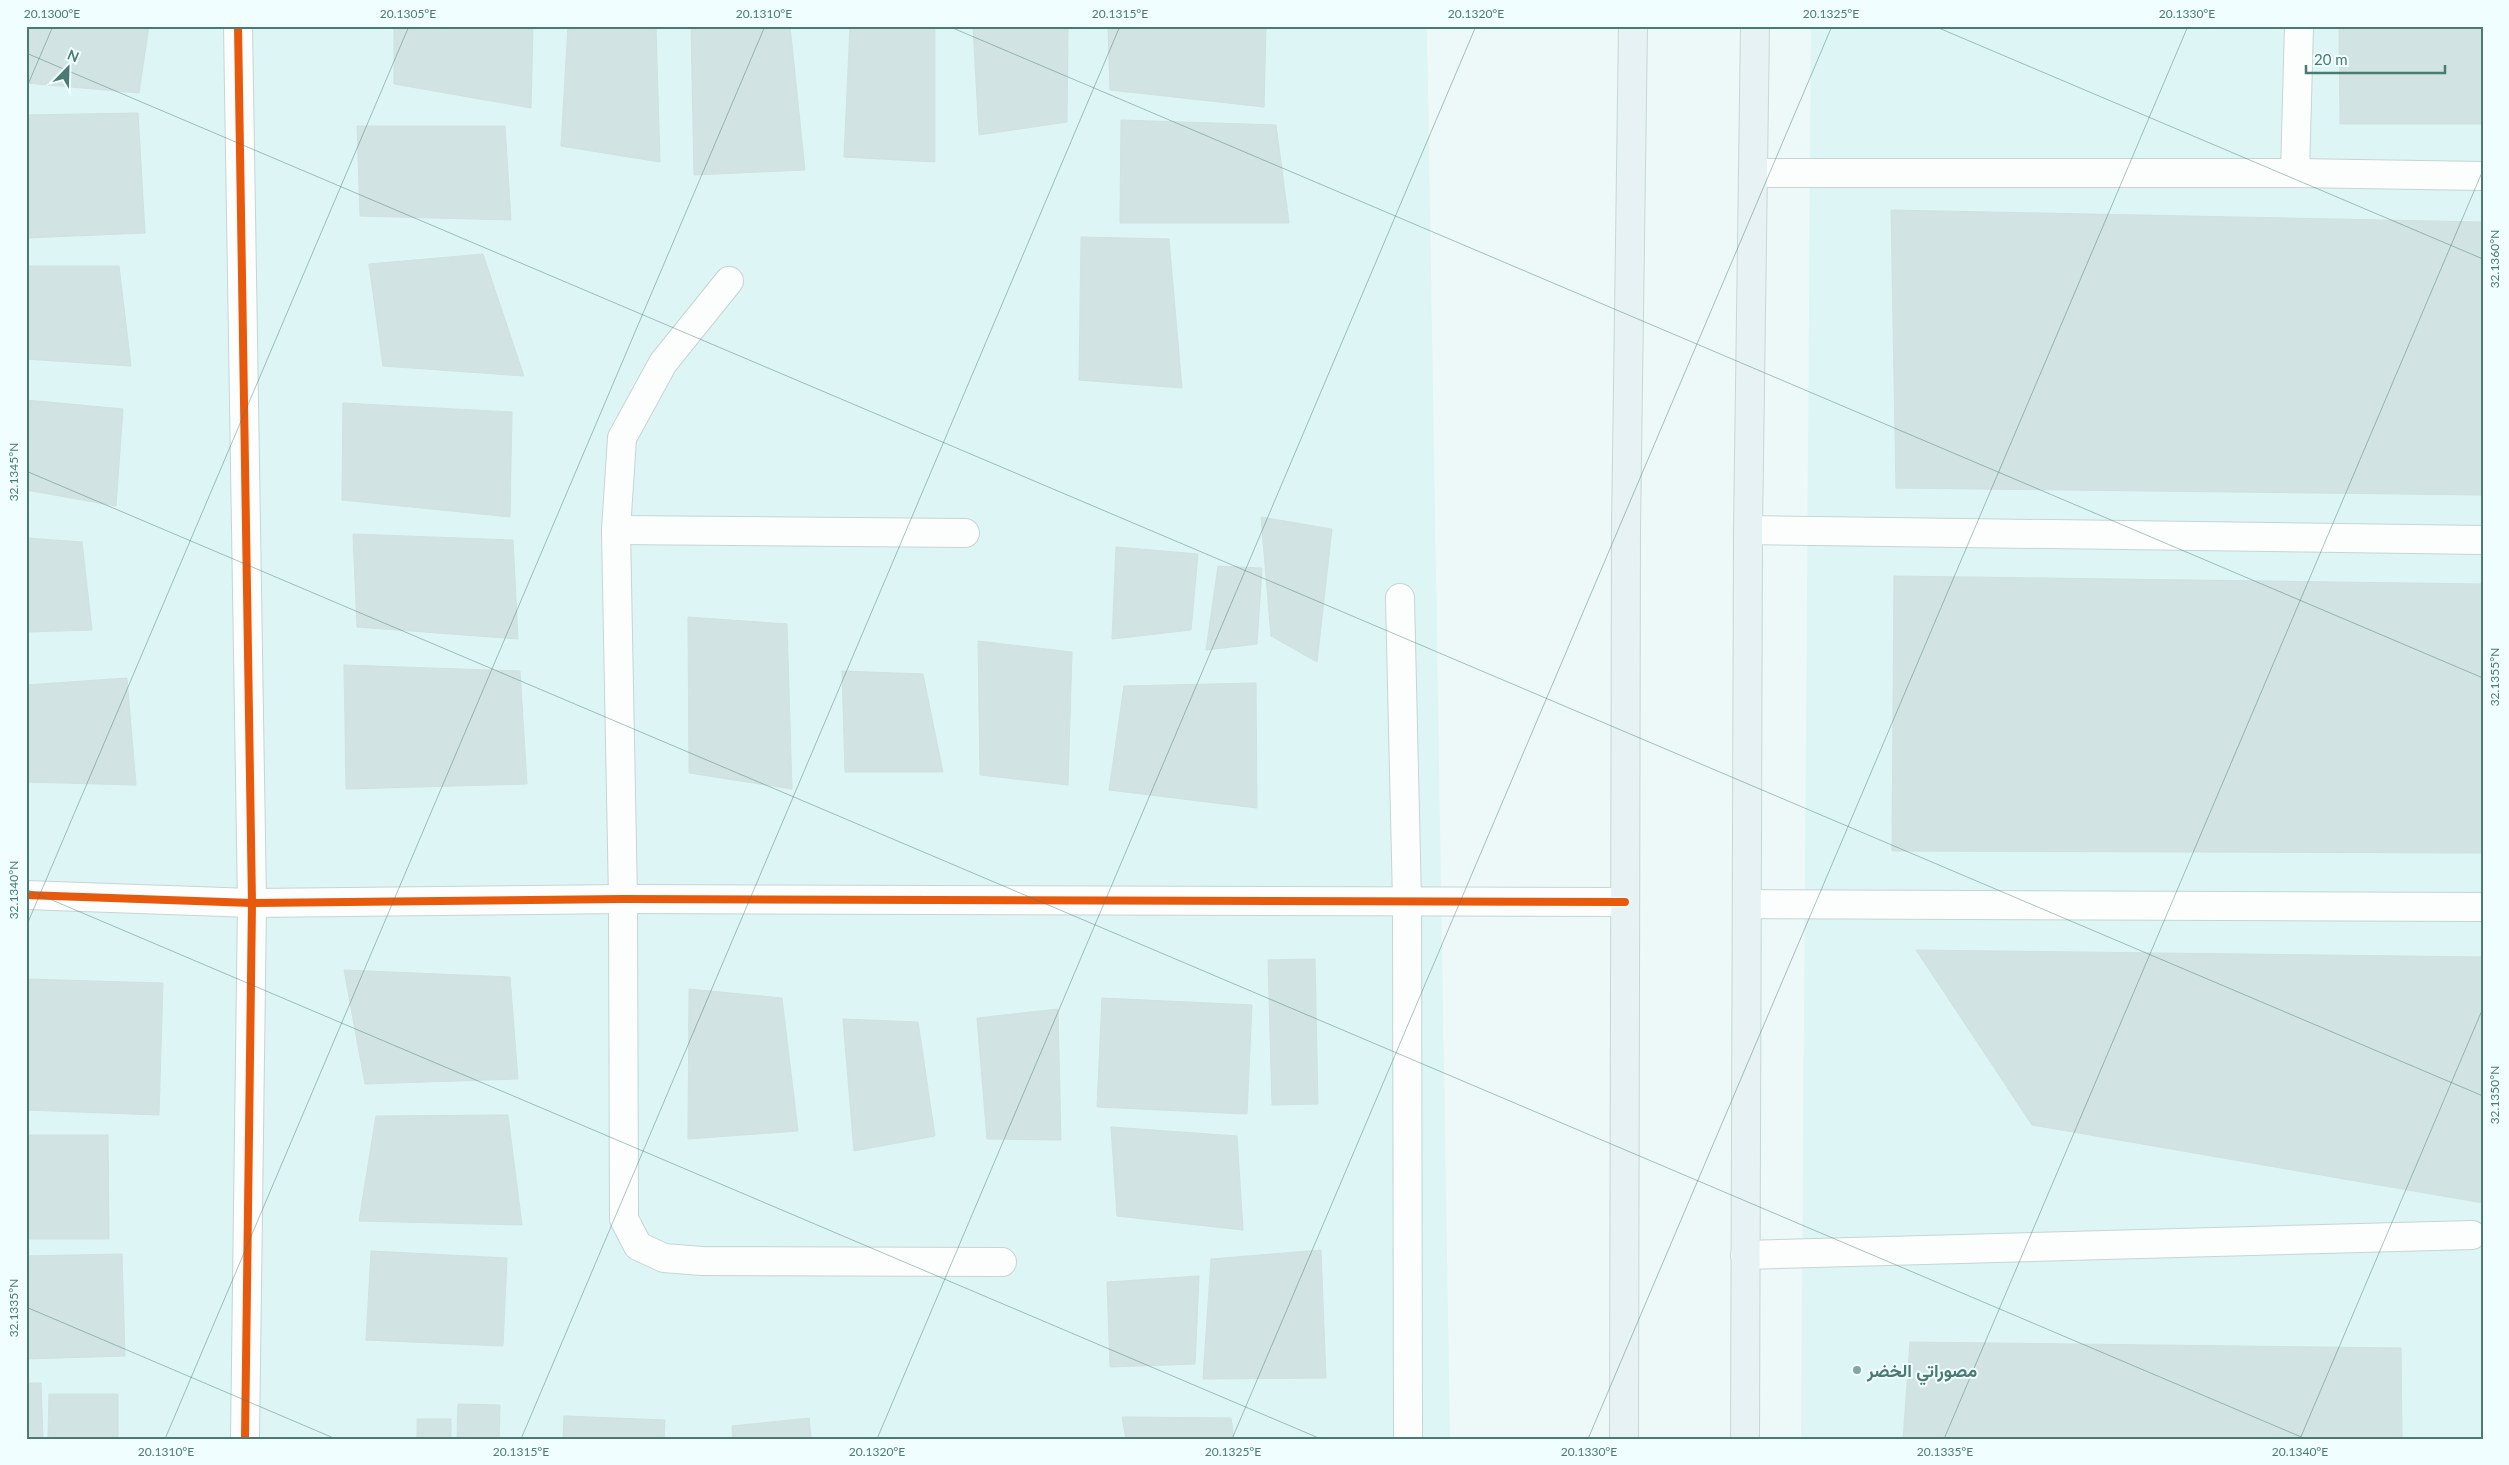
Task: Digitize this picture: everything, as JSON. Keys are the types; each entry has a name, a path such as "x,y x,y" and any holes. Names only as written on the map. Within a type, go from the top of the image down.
{"main road":[{"path":"1624,1439 1626,539 1633,26"},
{"path":"1745,1439 1748,530 1755,26"}],"street":[{"path":"238,26 252,902 245,1439"},
{"path":"2295,173 2299,26"},
{"path":"1754,173 2295,173 2483,176"},
{"path":"729,281 663,363 622,438 616,530 624,899 624,1219 638,1246 664,1258 702,1261 1002,1262"},
{"path":"616,530 965,533"},
{"path":"1748,530 2483,540"},
{"path":"1400,598 1407,901 1408,1439"},
{"path":"26,895 252,902 624,899 1625,902"},
{"path":"1747,904 2483,907"},
{"path":"1745,1255 2472,1235"}],"shaded area":[{"path":"26,26 1427,26 1450,1439 26,1439"},
{"path":"1811,26 2483,26 2483,1439 1801,1439"}],"building":[{"path":"26,26 149,26 139,93 26,83"},
{"path":"394,26 533,26 531,108 394,84"},
{"path":"568,26 656,26 660,162 561,146"},
{"path":"691,26 790,26 805,170 694,175"},
{"path":"850,26 935,26 935,162 844,157"},
{"path":"973,26 1068,26 1067,122 979,135"},
{"path":"1108,26 1266,26 1264,107 1110,90"},
{"path":"2339,26 2483,26 2483,124 2340,124"},
{"path":"138,113 145,233 26,238 26,115"},
{"path":"1121,120 1276,125 1289,223 1120,223"},
{"path":"357,126 505,126 511,220 360,216"},
{"path":"1891,210 2483,222 2483,495 1896,488"},
{"path":"1081,237 1169,239 1182,388 1079,380"},
{"path":"483,254 524,376 383,366 369,264"},
{"path":"26,266 119,266 131,366 26,359"},
{"path":"26,400 123,409 116,506 26,490"},
{"path":"343,403 512,412 510,517 342,500"},
{"path":"1261,517 1332,529 1317,662 1271,636"},
{"path":"353,534 513,540 518,639 357,627"},
{"path":"26,538 82,542 92,630 26,632"},
{"path":"1116,547 1198,554 1191,630 1112,639"},
{"path":"1218,566 1262,568 1257,644 1206,650"},
{"path":"1894,576 2483,584 2483,853 1892,851"},
{"path":"688,617 787,624 792,789 689,773"},
{"path":"978,641 1072,652 1068,785 980,775"},
{"path":"344,665 520,671 527,784 346,789"},
{"path":"842,671 923,674 943,772 845,772"},
{"path":"127,678 136,785 26,782 26,685"},
{"path":"1256,683 1257,808 1109,790 1124,686"},
{"path":"1916,950 2483,957 2483,1203 2032,1125"},
{"path":"1315,959 1318,1104 1272,1105 1268,960"},
{"path":"344,970 510,977 518,1079 365,1084"},
{"path":"26,979 163,983 159,1115 26,1110"},
{"path":"689,989 782,998 798,1131 688,1139"},
{"path":"1102,998 1252,1005 1247,1114 1097,1107"},
{"path":"1058,1009 1061,1140 987,1139 977,1018"},
{"path":"843,1019 918,1022 935,1136 854,1151"},
{"path":"508,1115 522,1225 359,1221 376,1116"},
{"path":"1111,1127 1237,1136 1243,1230 1117,1216"},
{"path":"26,1135 108,1135 109,1239 26,1239"},
{"path":"1321,1250 1326,1378 1203,1379 1211,1259"},
{"path":"371,1251 507,1258 503,1346 366,1340"},
{"path":"122,1254 125,1356 26,1359 26,1256"},
{"path":"1199,1276 1195,1364 1110,1367 1107,1282"},
{"path":"1910,1342 2401,1348 2402,1439 1903,1439"},
{"path":"26,1383 41,1383 43,1439 26,1439"},
{"path":"49,1394 118,1394 118,1439 48,1439"},
{"path":"458,1404 500,1405 499,1439 457,1439"},
{"path":"564,1416 665,1420 664,1439 563,1439"},
{"path":"1122,1417 1231,1418 1234,1439 1126,1439"},
{"path":"809,1418 811,1439 733,1439 732,1426"},
{"path":"417,1419 451,1419 451,1439 417,1439"}],"cycle path":[{"path":"238,26 252,903 245,1439"},
{"path":"26,895 252,903 623,899 1625,902"}],"place":[{"name":"مصوراتي الخضر","path":"1857,1370"}]}
